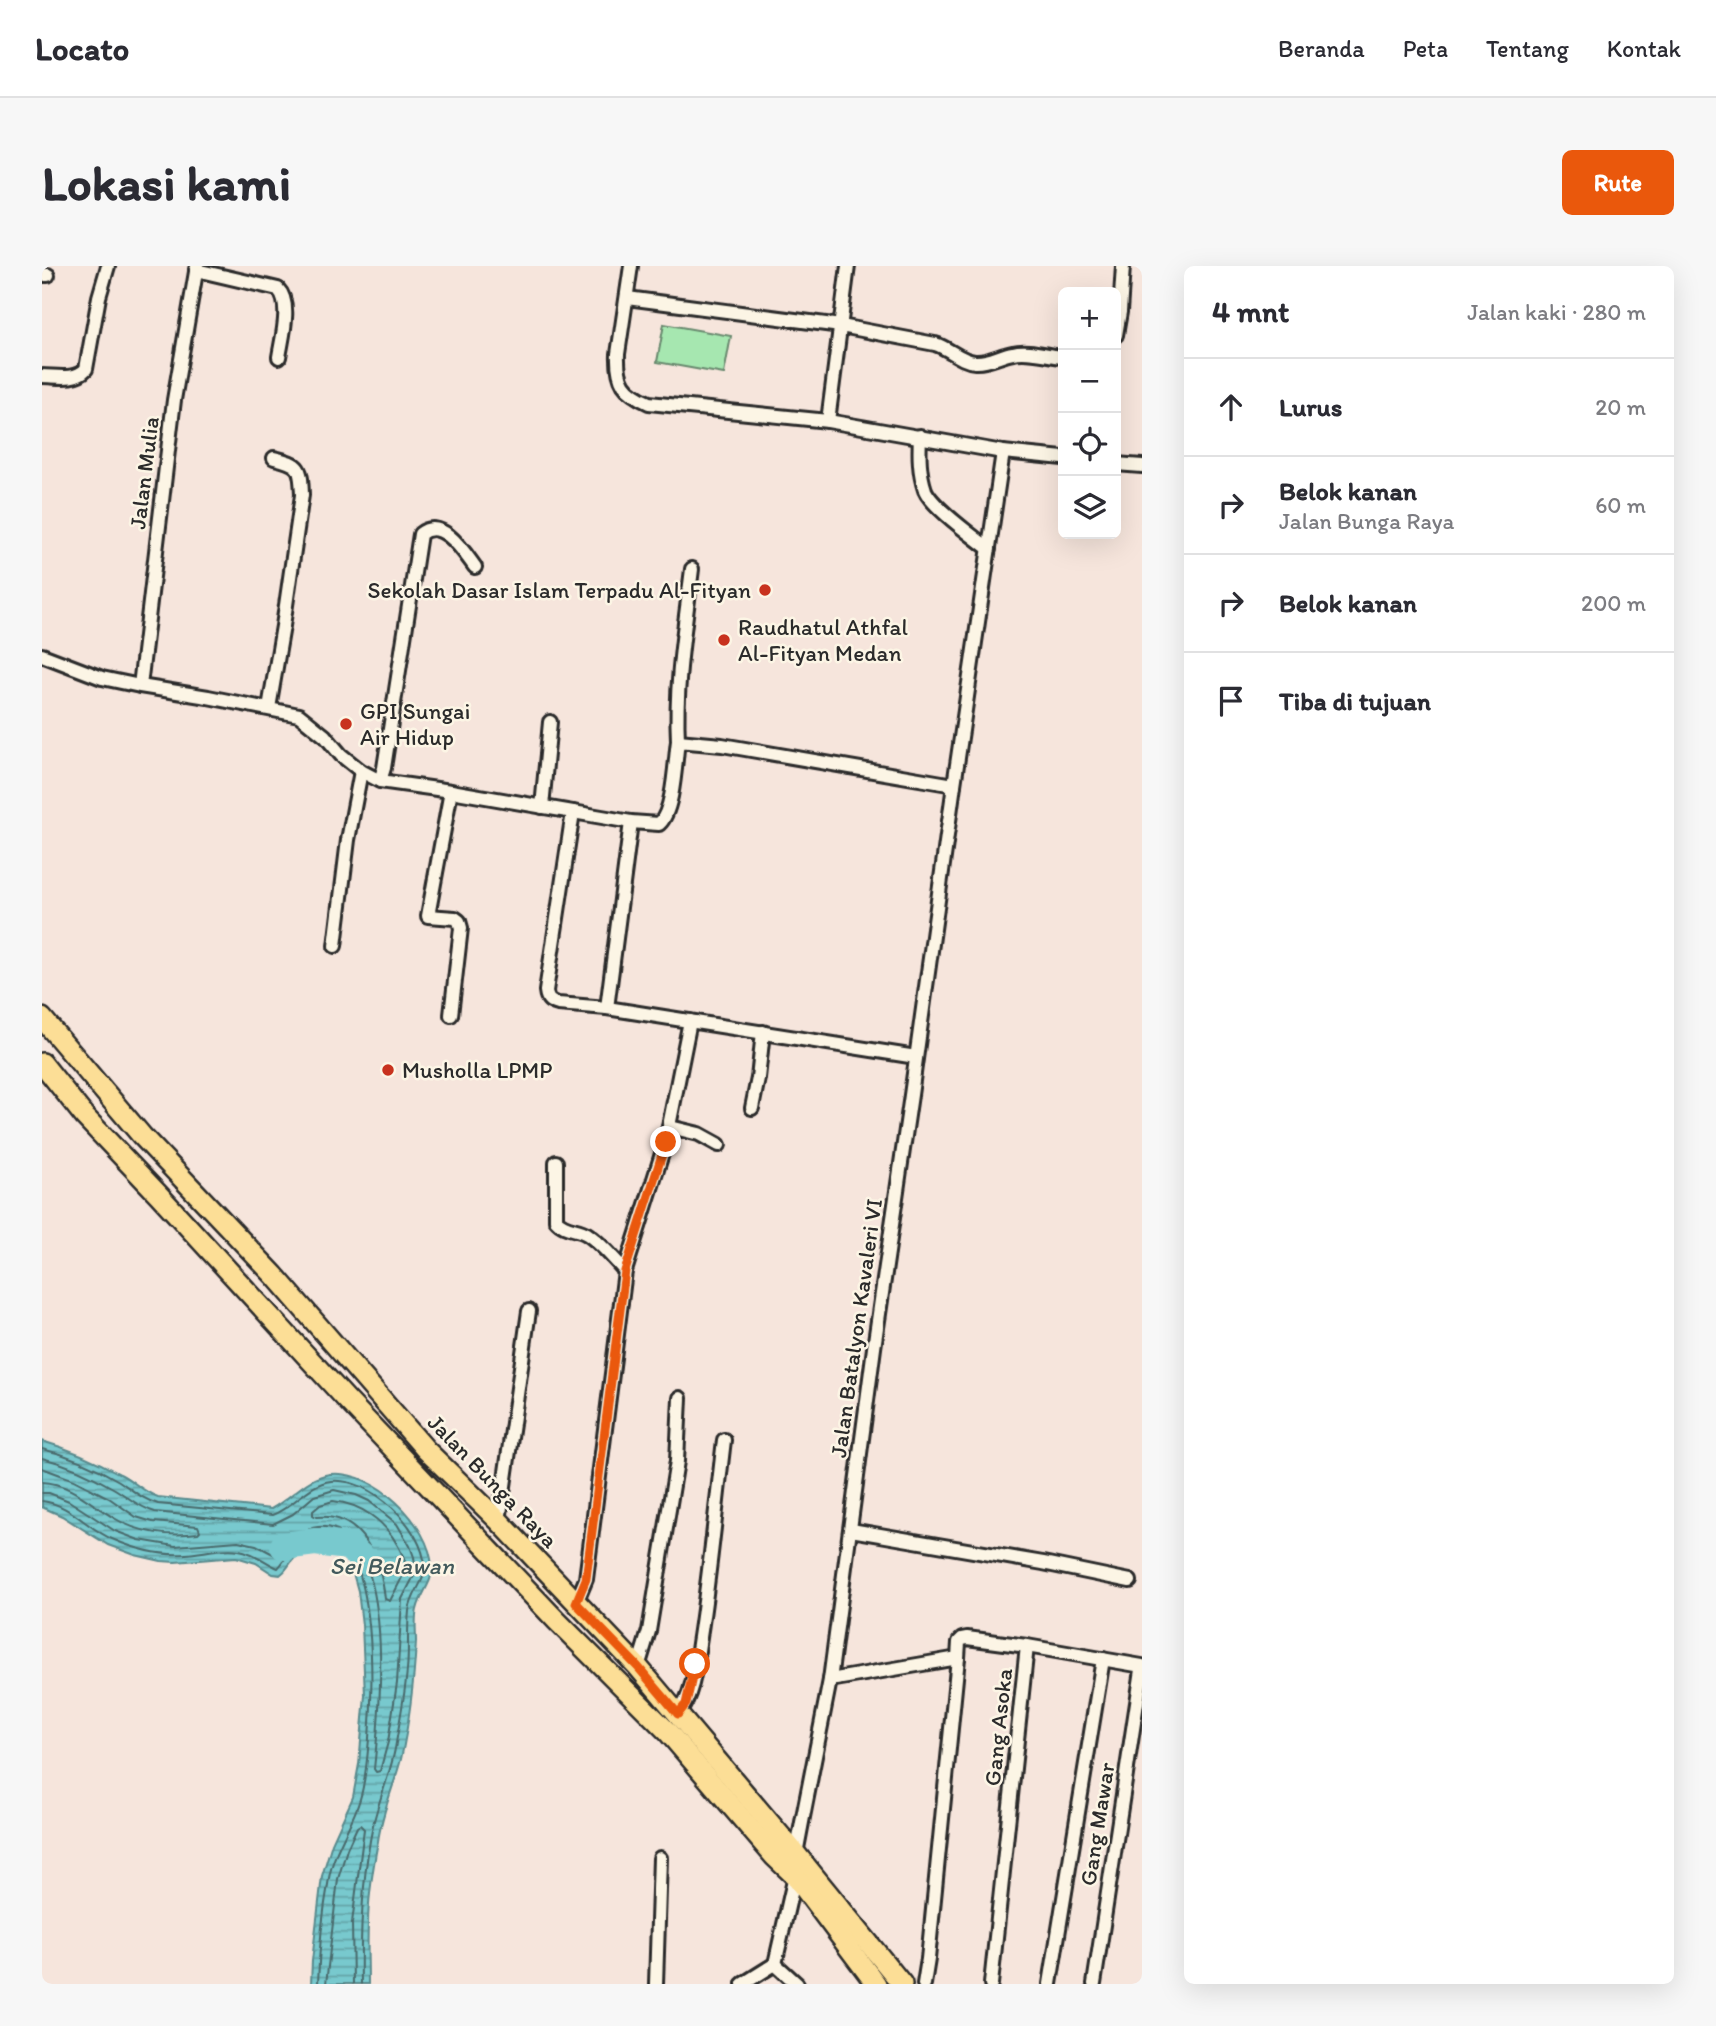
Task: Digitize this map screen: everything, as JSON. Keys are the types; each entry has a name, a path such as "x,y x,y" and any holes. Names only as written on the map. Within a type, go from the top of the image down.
{"main road":[{"name":"Jalan Bunga Raya","path":"42,1018 142,1136 274,1275 426,1450 499,1521 638,1667 902,1984"},
{"path":"42,1063 85,1117 346,1399 556,1620 668,1732 774,1856 795,1876 874,1983"}],"street":[{"path":"42,376 74,376 86,369 99,297 108,266"},
{"path":"631,266 618,369 622,384 637,398 649,403 828,421 1003,452 1058,458"},
{"path":"828,421 848,266"},
{"path":"1121,287 1123,266"},
{"path":"196,268 278,289 284,295 285,310 279,357"},
{"name":"Jalan Mulia","path":"140,686 174,400 196,268"},
{"path":"627,298 841,326 935,344 948,348 960,358 975,362 1012,352 1058,357"},
{"path":"920,436 919,464 926,493 945,513 989,549"},
{"name":"Jalan Batalyon Kavaleri VI","path":"775,1964 795,1876 796,1854 830,1680 874,1348 1003,452"},
{"path":"269,708 302,495 299,469 291,462 274,458"},
{"path":"1121,465 1142,467"},
{"path":"380,781 420,534 424,530 433,529 446,534 456,541 475,567"},
{"path":"42,654 102,678 299,715 325,736 341,755 361,771 380,781 631,822 659,824 664,820 669,804 678,740 680,657 692,569"},
{"path":"542,807 550,722"},
{"path":"678,740 722,745 954,785"},
{"path":"335,946 348,840 361,771"},
{"path":"451,791 428,916 455,918 461,928 451,1015"},
{"path":"573,812 547,998 558,1004 607,1008 916,1057"},
{"path":"607,1008 631,822"},
{"path":"576,1603 586,1579 625,1271 670,1127 690,1021"},
{"path":"752,1108 763,1032"},
{"path":"670,1127 699,1134 719,1145"},
{"path":"556,1162 556,1220 559,1224 584,1232 601,1244 625,1271"},
{"path":"499,1521 529,1311"},
{"path":"638,1667 649,1631 677,1461 680,1398"},
{"path":"678,1714 686,1704 695,1664 724,1440"},
{"path":"851,1530 1130,1581"},
{"name":"Gang Asoka","path":"830,1680 958,1658 959,1642 962,1639 1027,1646 990,1984"},
{"path":"1027,1646 1142,1668"},
{"path":"923,1984 928,1959 958,1658"},
{"path":"1051,1984 1103,1659"},
{"name":"Gang Mawar","path":"1094,1984 1142,1668"},
{"path":"656,1984 660,1858"},
{"path":"743,1984 761,1979 775,1964 797,1984"}],"green space":[{"path":"664,324 731,336 724,374 657,362"}],"water":[{"name":"Sei Belawan","path":"42,1441 101,1464 158,1497 271,1509 313,1479 330,1474 347,1475 364,1480 397,1502 421,1534 429,1550 432,1573 417,1609 414,1671 406,1731 401,1759 382,1820 373,1872 368,1915 368,1984 311,1984 322,1876 332,1843 353,1797 359,1764 365,1695 362,1625 358,1591 351,1566 340,1551 329,1543 313,1545 304,1550 280,1575 236,1557 161,1561 108,1545 62,1516 42,1507"}],"waterway":[{"name":"Sei Belawan","path":"284,1546 315,1542 348,1546 364,1560"}],"place":[{"name":"Sekolah Dasar Islam Terpadu Al-Fityan","path":"765,590"},
{"name":"Raudhatul Athfal Al-Fityan Medan","path":"724,640"},
{"name":"GPI Sungai Air Hidup","path":"346,724"},
{"name":"Musholla LPMP","path":"388,1070"}],"route":[{"path":"666,1142 625,1271 586,1579 576,1603 638,1667 678,1714 686,1704 695,1664"}]}
